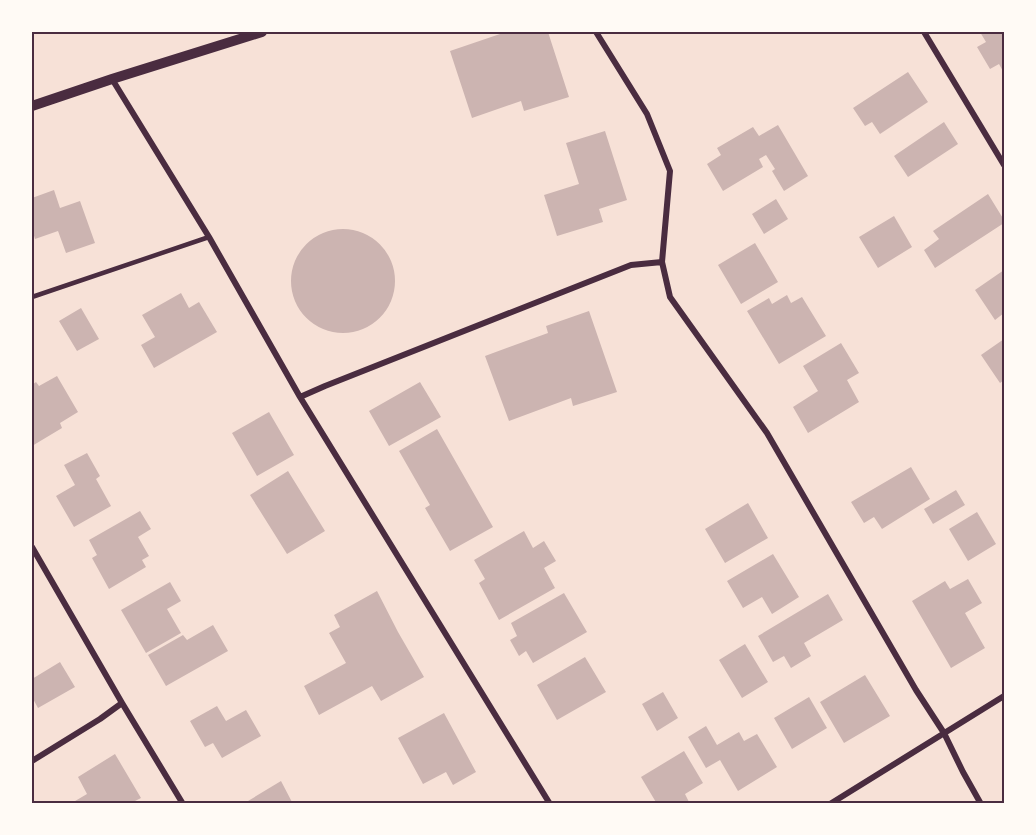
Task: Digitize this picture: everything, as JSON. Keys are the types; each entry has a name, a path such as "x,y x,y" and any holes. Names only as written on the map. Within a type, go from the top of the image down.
{"street":[{"path":"32,106 262,32"},
{"path":"596,32 647,114 670,171 662,261 670,297 767,433 916,690 944,733 981,804"},
{"path":"924,32 1005,165"},
{"path":"112,79 209,237 300,397 550,804"},
{"path":"300,397 631,265 662,261"},
{"path":"32,547 183,804"},
{"path":"830,804 1005,696"},
{"path":"32,761 122,703"}],"lane":[{"path":"32,297 209,237"}],"building":[{"path":"499,32 548,32 569,97 524,111 521,101 472,118 450,51 500,34"},
{"path":"980,32 1004,32 1004,73 999,64 990,69 977,47 986,42"},
{"path":"908,72 928,102 880,134 872,122 865,126 853,108"},
{"path":"944,122 958,144 908,177 894,156"},
{"path":"778,125 808,176 784,191 766,155 759,159 763,167 723,191 707,164 721,155 717,148 753,127 759,136"},
{"path":"605,131 627,200 599,209 603,222 557,236 544,195 579,184 566,143"},
{"path":"54,190 60,208 80,201 95,243 66,253 58,231 35,239 32,229 32,198"},
{"path":"988,194 1004,223 935,268 924,250 939,239 933,231"},
{"path":"776,199 788,219 764,234 752,214"},
{"path":"894,216 912,247 878,268 859,237"},
{"path":"343,229 363,233 380,244 391,261 395,281 391,301 380,318 363,329 343,333 323,329 306,318 295,301 291,281 295,261 306,244 323,233"},
{"path":"755,243 778,282 741,304 718,265"},
{"path":"1004,270 1004,313 995,320 975,290"},
{"path":"181,293 189,308 199,302 217,332 154,368 141,345 155,337 142,315"},
{"path":"787,295 791,303 802,297 826,336 779,364 747,311 769,298 772,304"},
{"path":"81,308 99,339 77,351 59,321"},
{"path":"589,311 617,392 573,406 571,398 509,421 485,356 548,333 546,326"},
{"path":"1004,339 1004,380 1000,383 981,355"},
{"path":"841,343 859,373 847,380 859,402 808,433 793,407 818,391 803,366"},
{"path":"57,376 78,412 60,423 62,428 32,446 32,385 36,382 39,386"},
{"path":"420,382 441,417 389,446 369,411"},
{"path":"269,412 294,455 257,476 232,433"},
{"path":"437,429 493,527 450,551 425,508 430,505 399,451"},
{"path":"87,453 100,476 96,479 111,506 74,527 56,496 75,485 64,465"},
{"path":"911,467 930,499 882,529 874,517 864,523 851,502"},
{"path":"288,471 325,531 287,554 250,495"},
{"path":"956,490 965,505 933,524 924,509"},
{"path":"748,503 768,538 725,563 705,529"},
{"path":"140,511 151,529 138,537 149,556 142,560 146,567 109,589 92,558 97,555 89,540"},
{"path":"977,512 996,544 968,561 949,529"},
{"path":"524,531 533,548 544,541 556,561 544,568 555,588 499,620 479,583 485,579 474,560"},
{"path":"773,554 799,597 772,614 762,597 743,608 727,581"},
{"path":"968,579 982,603 965,613 985,648 951,668 912,601 945,581 950,589"},
{"path":"170,582 181,601 167,609 181,633 146,653 121,610"},
{"path":"377,591 424,677 381,701 372,686 319,715 304,686 346,663 329,633 340,627 334,615"},
{"path":"564,593 587,632 533,663 526,651 519,656 510,640 517,636 511,623"},
{"path":"828,594 843,620 804,643 811,656 791,668 784,656 773,662 758,636"},
{"path":"213,625 228,651 166,686 148,655 183,635 187,640"},
{"path":"745,644 768,682 742,698 719,660"},
{"path":"585,657 606,692 557,720 537,685"},
{"path":"60,662 75,687 38,708 32,697 32,679"},
{"path":"865,675 890,716 844,743 820,702"},
{"path":"663,692 678,718 657,731 642,704"},
{"path":"809,697 827,728 792,749 774,718"},
{"path":"217,706 226,721 246,710 261,736 222,758 213,743 205,747 190,721"},
{"path":"444,713 476,772 453,785 446,772 423,784 398,738"},
{"path":"706,726 717,745 739,732 744,741 757,734 777,767 738,791 720,760 706,768 688,737"},
{"path":"684,751 703,783 685,794 690,804 657,804 641,777"},
{"path":"115,754 141,798 131,803 70,804 87,794 78,777"},
{"path":"281,781 293,804 243,804"}]}
